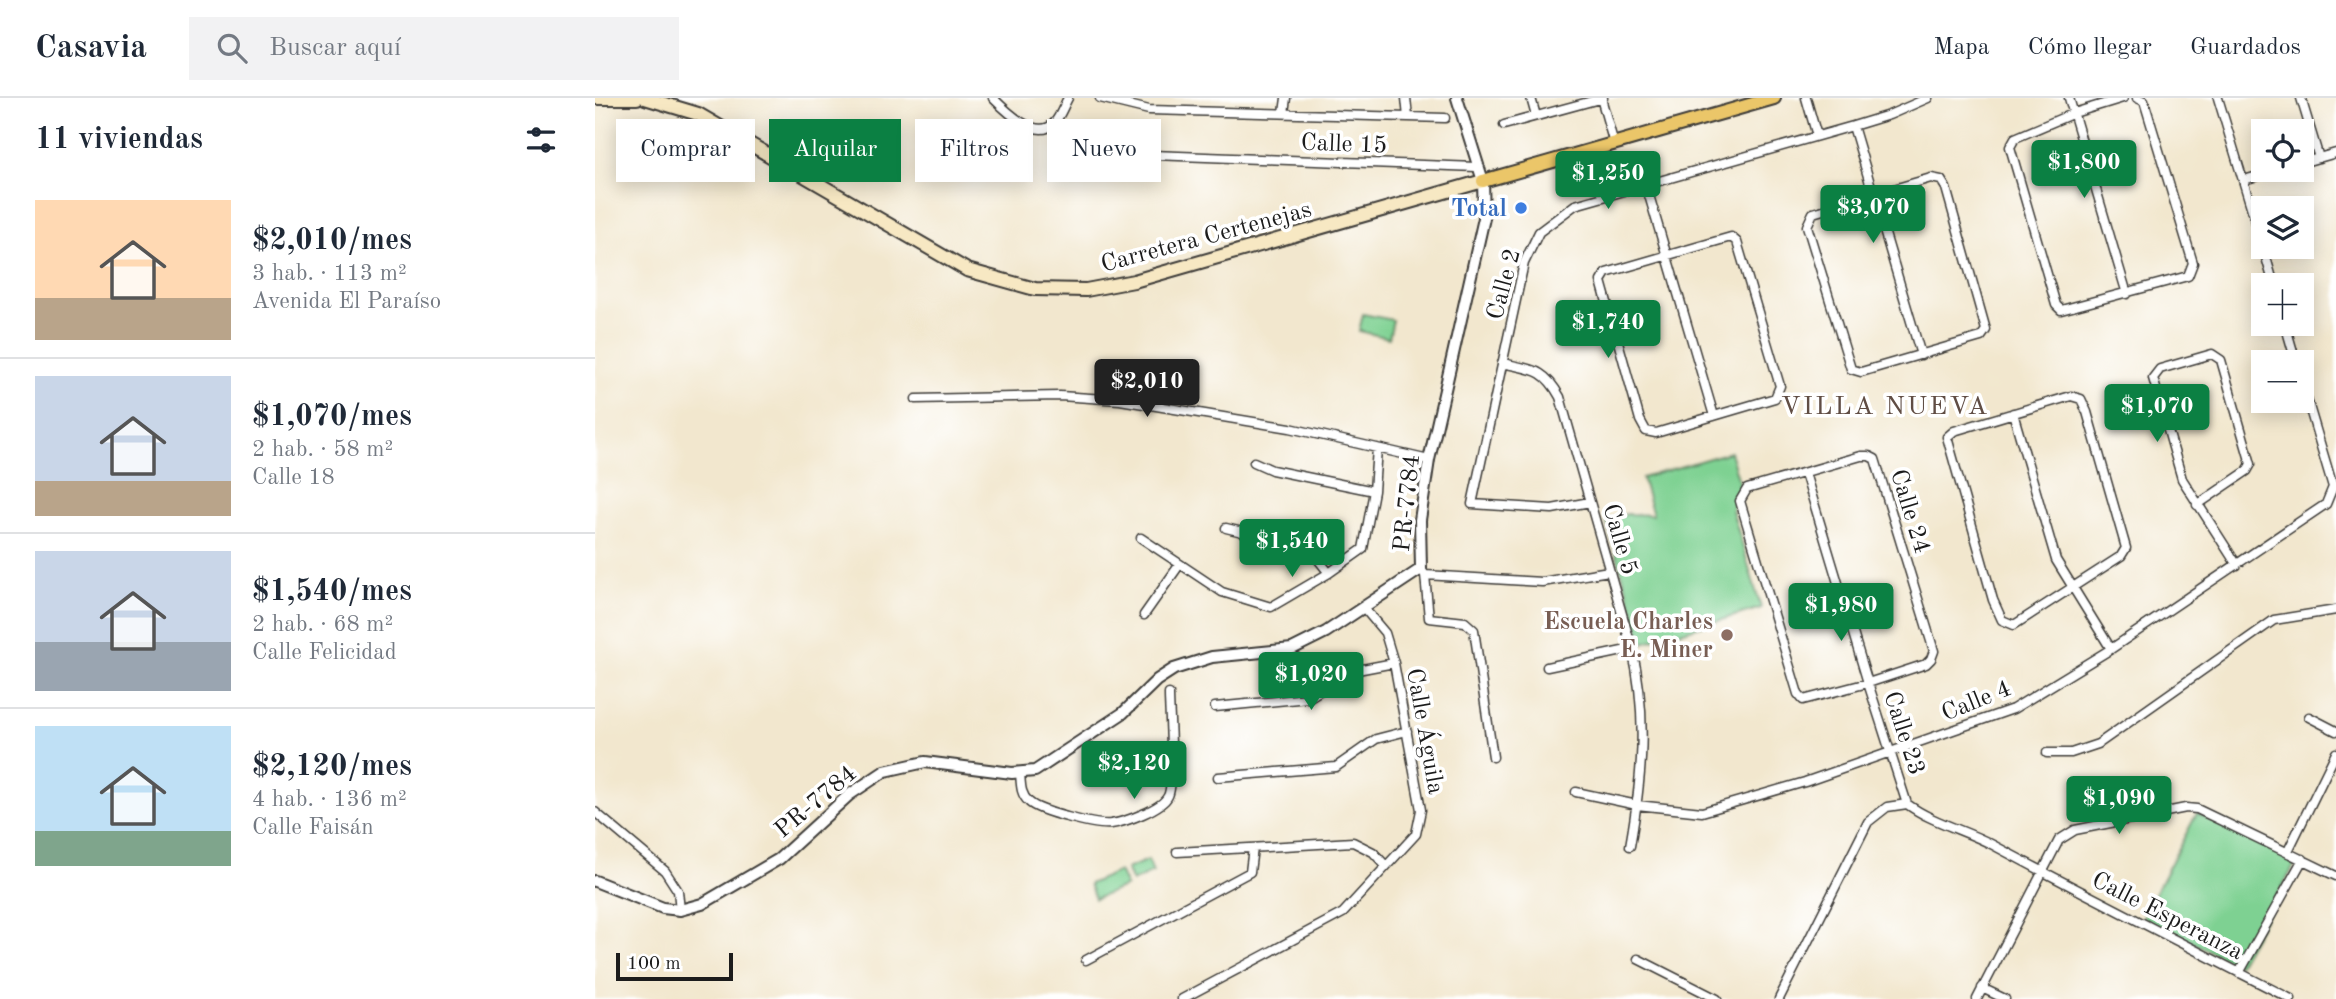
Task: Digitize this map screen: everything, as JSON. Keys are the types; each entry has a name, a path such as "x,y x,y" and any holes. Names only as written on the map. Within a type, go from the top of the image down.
{"main road":[{"path":"595,98 637,98"},
{"name":"Carretera Certenejas","path":"645,98 698,114 967,270 1035,289 1086,290 1134,281 1483,181"},
{"path":"1483,181 1775,98"}],"street":[{"path":"993,98 1007,112 1029,126 1045,129 1054,123 1068,98"},
{"path":"1100,98 1149,110 1445,118"},
{"path":"1284,113 1286,98"},
{"path":"1406,98 1408,117"},
{"name":"PR-7784","path":"680,910 702,904 779,859 849,795 885,771 925,762 1012,773 1035,771 1123,713 1157,680 1174,669 1212,657 1292,649 1326,632 1423,572 1420,520 1429,460 1484,218 1483,181 1457,98"},
{"path":"1531,98 1536,116"},
{"path":"1504,125 1602,98 1614,144"},
{"path":"1806,98 1818,136"},
{"name":"Calle 2","path":"1590,502 1552,509 1472,504 1524,264 1539,232 1575,205 1853,126 1889,115 1928,98"},
{"path":"2069,98 2127,294"},
{"path":"2123,98 2074,113 2015,138 2010,147 2042,261 2056,304 2061,310 2187,276 2193,262 2144,101 2137,98"},
{"path":"2218,98 2251,207"},
{"path":"2301,98 2319,158"},
{"path":"1853,126 1921,355"},
{"path":"2314,159 2336,153"},
{"name":"Calle 15","path":"1161,155 1477,167"},
{"path":"1931,178 1941,180 1946,188 1986,330 1981,337 1921,355 1861,372 1851,369 1807,226 1813,213 1931,178"},
{"path":"2243,180 2251,178"},
{"path":"1646,185 1714,416"},
{"path":"1731,237 1737,242 1780,386 1775,398 1714,416 1656,433 1646,431 1640,420 1601,281 1606,273 1731,237"},
{"path":"2197,505 2247,471 2251,464 2221,360 2212,354 2159,369 2153,377 2182,479 2197,505 2237,565"},
{"name":"Calle 5","path":"1502,363 1537,371 1550,379 1560,397 1632,649 1639,680 1644,727 1637,805 1630,846"},
{"path":"916,399 1061,396 1120,400 1290,428 1429,460"},
{"path":"2071,396 2081,399 2126,548 2121,556 2014,625 2002,620 1993,600 1947,437 1954,430 2013,413 2071,396"},
{"path":"2013,413 2056,560 2111,649"},
{"name":"Calle 4","path":"1576,792 1637,805 1702,812 1794,786 2013,709 2111,649 2326,504 2333,487 2311,413"},
{"path":"1142,538 1222,592 1271,607 1329,573 1363,549 1374,491 1377,448"},
{"name":"Calle 24","path":"1805,473 1861,456 1875,459 1934,651 1926,664 1868,683"},
{"path":"1254,462 1272,470 1374,491"},
{"path":"1805,473 1747,489 1740,501 1772,611 1798,694 1803,700 1868,683"},
{"name":"Calle 23","path":"1805,473 1907,804"},
{"path":"1226,528 1309,548 1329,573"},
{"path":"1144,615 1180,564"},
{"path":"1493,757 1475,630 1465,622 1429,618 1423,572 1542,582 1609,571"},
{"name":"Calle Águila","path":"1182,999 1343,913 1416,834 1421,810 1394,663 1385,633 1363,607"},
{"path":"2047,753 2071,753 2098,744 2274,620 2336,610"},
{"path":"1547,667 1632,649"},
{"path":"1215,707 1308,698 1352,671 1394,663"},
{"path":"1020,772 1021,792 1025,798 1047,812 1109,825 1154,809 1164,803 1171,788 1169,695"},
{"path":"2309,717 2336,731"},
{"path":"1218,777 1336,767 1375,739 1407,732"},
{"path":"2288,851 2336,753"},
{"path":"1779,999 1868,822 1887,807 1907,804"},
{"name":"Calle Esperanza","path":"1907,804 1922,815 1990,843 2041,872 2291,999"},
{"path":"1977,999 2059,840 2075,830 2186,808 2208,812 2336,876"},
{"path":"595,812 665,871 678,891 680,910 663,908 595,881"},
{"path":"1177,852 1353,842 1373,852 1386,866"},
{"path":"1086,960 1250,872 1253,848"},
{"path":"2239,972 2302,859"},
{"path":"1638,959 1717,999"},
{"path":"1982,988 2005,999"}],"green space":[{"path":"1363,314 1393,320 1389,338 1359,331"},
{"path":"1730,452 1740,485 1732,510 1761,608 1643,643 1606,520 1627,514 1653,515 1642,478"},
{"path":"2197,813 2297,861 2238,965 2142,918"},
{"path":"1148,860 1153,872 1132,882 1126,869"},
{"path":"1119,871 1126,886 1095,899 1089,884"}],"place":[{"name":"Total","path":"1521,208"},
{"name":"Escuela Charles E. Miner","path":"1727,635"}],"district":[{"name":"VILLA NUEVA","path":"1885,405"}]}
